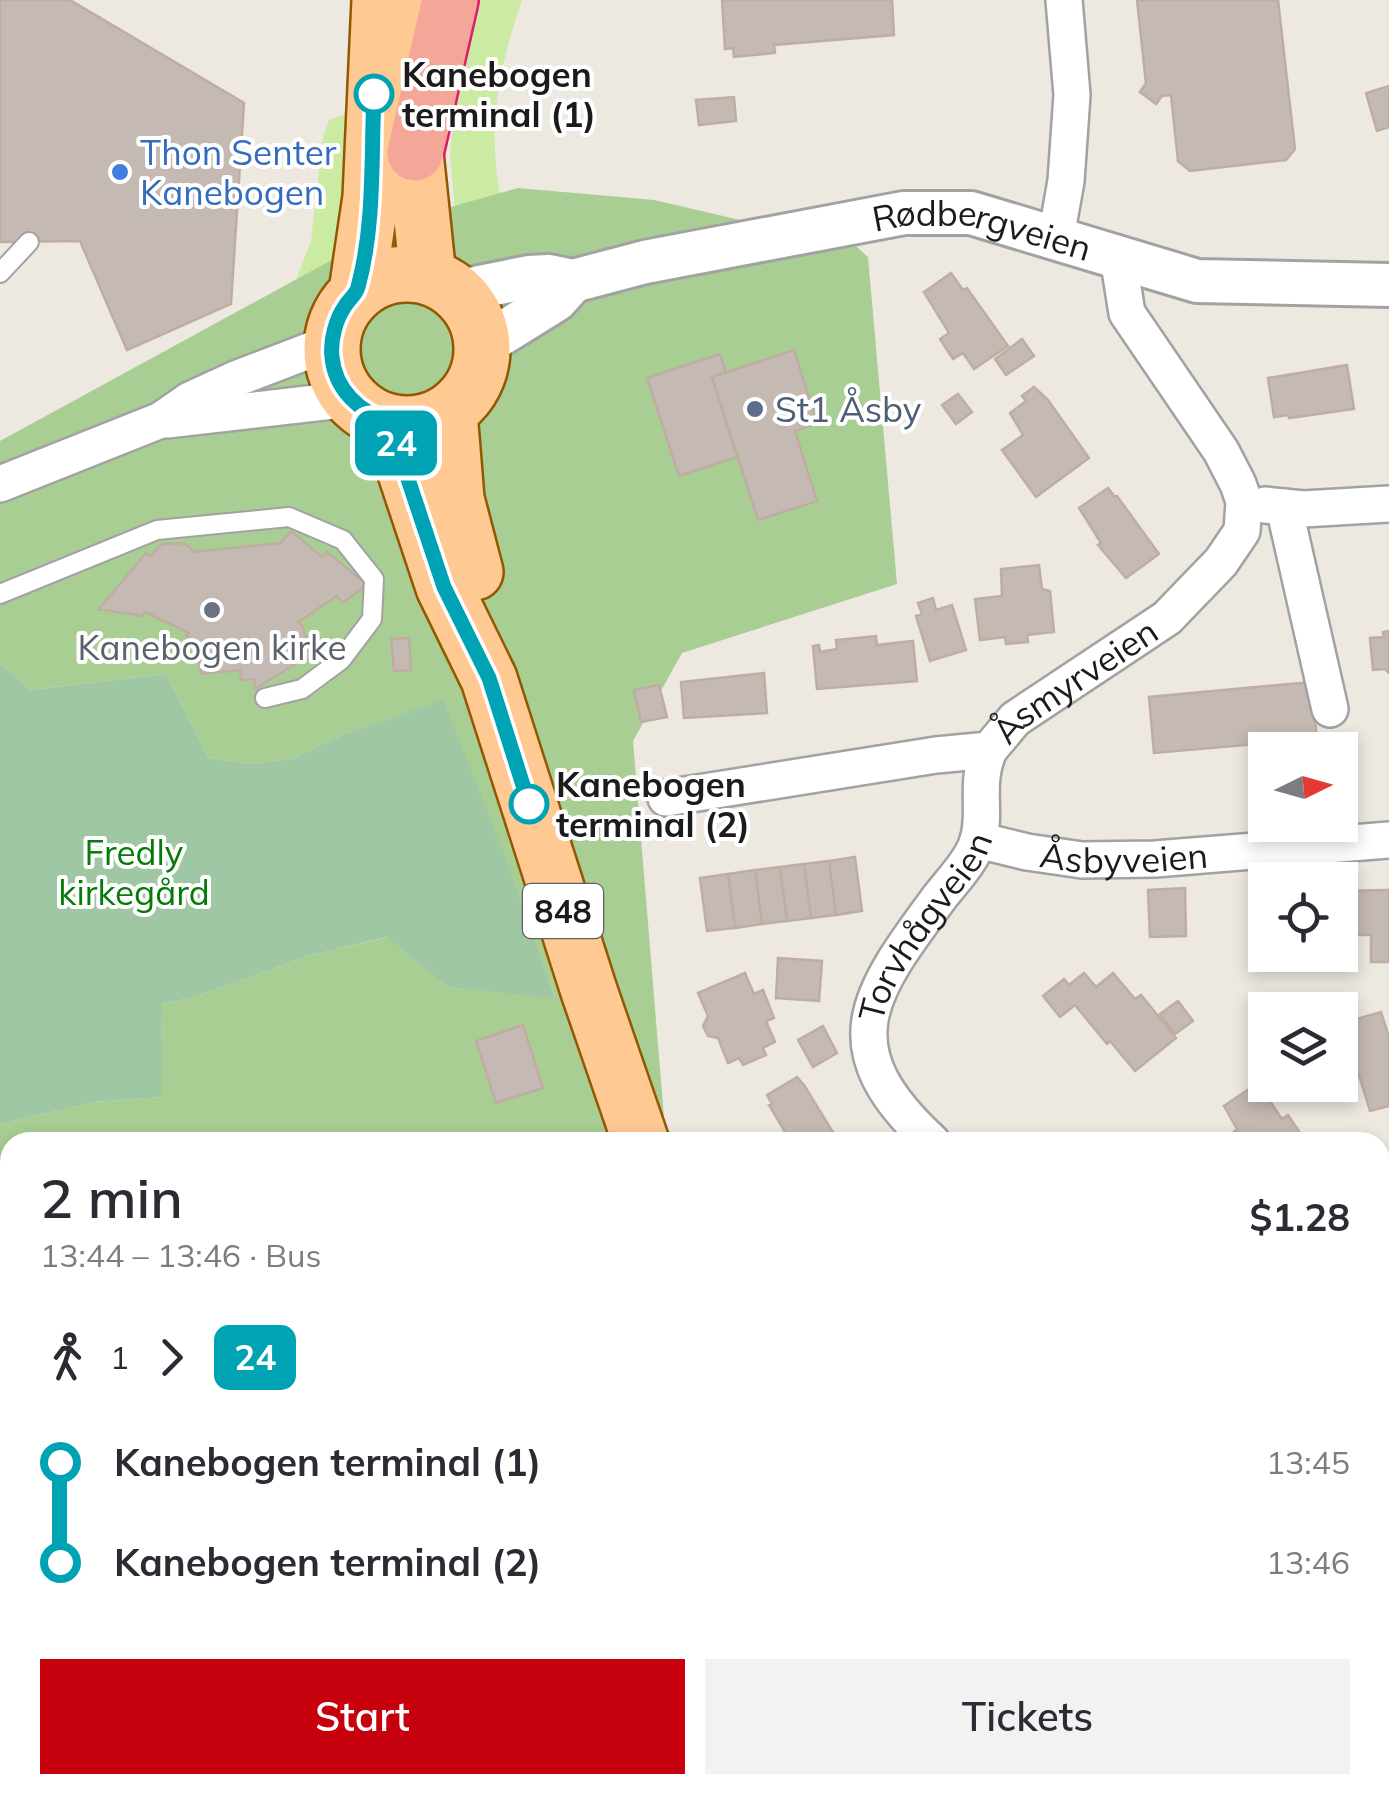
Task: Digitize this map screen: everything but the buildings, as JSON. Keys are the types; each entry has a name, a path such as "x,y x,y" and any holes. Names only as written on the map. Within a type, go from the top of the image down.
{"highway":[{"path":"415,153 450,0"}],"main road":[{"path":"357,292 370,197 380,0"},
{"path":"420,0 415,153 442,284"},
{"path":"332,342 344,306 357,292 391,276 410,274 442,284 474,316 482,346 481,361 470,390 448,412 420,423 370,411"},
{"name":"848","path":"332,342 335,372 370,411 444,587 489,678 588,991 637,1132"},
{"name":"848","path":"448,412 456,499 485,615 489,678"}],"street":[{"path":"1056,238 1066,181 1072,95 1064,0"},
{"name":"Rødbergveien","path":"442,284 550,276 573,281 645,262 904,213 971,212 1197,281 1389,285"},
{"path":"1118,257 1127,313 1221,451 1244,501 1284,508 1389,504"},
{"name":"Rødbergveien","path":"482,346 556,300 573,281"},
{"path":"0,484 161,420 190,400 238,378 332,342"},
{"path":"161,420 370,411"},
{"name":"Åsmyrveien","path":"666,798 989,750 1014,719 1167,618 1235,544 1242,531 1244,501"},
{"path":"1284,508 1330,709"},
{"name":"Torvhågveien","path":"922,1132 904,1115 880,1079 868,1035 870,1012 890,963 966,862 978,840 979,789 989,750"},
{"name":"Åsbyveien","path":"978,840 1082,860 1389,840"}],"lane":[{"path":"0,273 29,242"},
{"path":"0,594 157,530 289,517 343,540 374,578 372,619 341,660 328,670 302,689 266,698"}],"green space":[{"path":"476,0 522,0 504,60 495,122 497,175 511,250 455,210 450,153 457,91"},
{"path":"354,110 347,208 330,278 291,293 311,241 323,137 329,120"},
{"path":"518,188 654,200 857,247 868,257 897,584 682,653 633,741 665,1132 0,1132 0,1124 95,1102 160,1097 162,1004 194,997 308,956 388,937 447,987 555,997 442,701 342,735 291,759 250,764 209,758 166,674 31,690 0,663 0,441 405,220"},
{"name":"Fredly kirkegård","path":"0,663 31,690 166,674 209,758 250,764 291,759 342,735 443,700 503,851 555,998 447,987 387,937 308,956 194,997 162,1004 161,1097 95,1102 0,1124"}],"bus line":[{"name":"24","path":"374,94 364,258 357,292 344,306 336,324 332,342 335,372 350,399 375,418 389,422 444,587 489,678 529,804"}],"place":[{"name":"Kanebogen terminal (1)","path":"374,94"},
{"name":"Thon Senter Kanebogen","path":"120,172"},
{"name":"St1 Åsby","path":"755,409"},
{"name":"Kanebogen kirke","path":"212,610"},
{"name":"Kanebogen terminal (2)","path":"529,804"}]}
